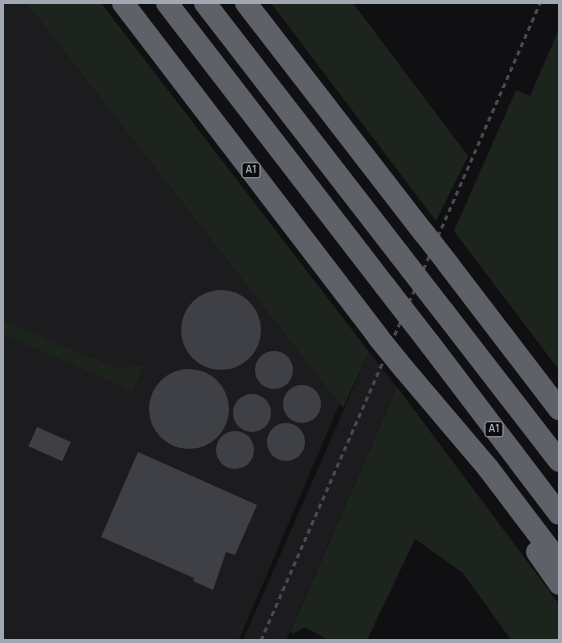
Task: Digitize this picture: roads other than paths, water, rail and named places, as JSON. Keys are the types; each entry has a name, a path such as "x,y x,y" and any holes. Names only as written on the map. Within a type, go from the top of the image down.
{"highway":[{"name":"A1","path":"123,3 378,337 488,468 559,562"},
{"name":"A1","path":"167,3 559,514"},
{"path":"205,3 559,461"},
{"path":"246,3 559,408"},
{"name":"A1","path":"488,468 524,535 559,584"}],"railway":[{"path":"261,640 540,3"}]}
